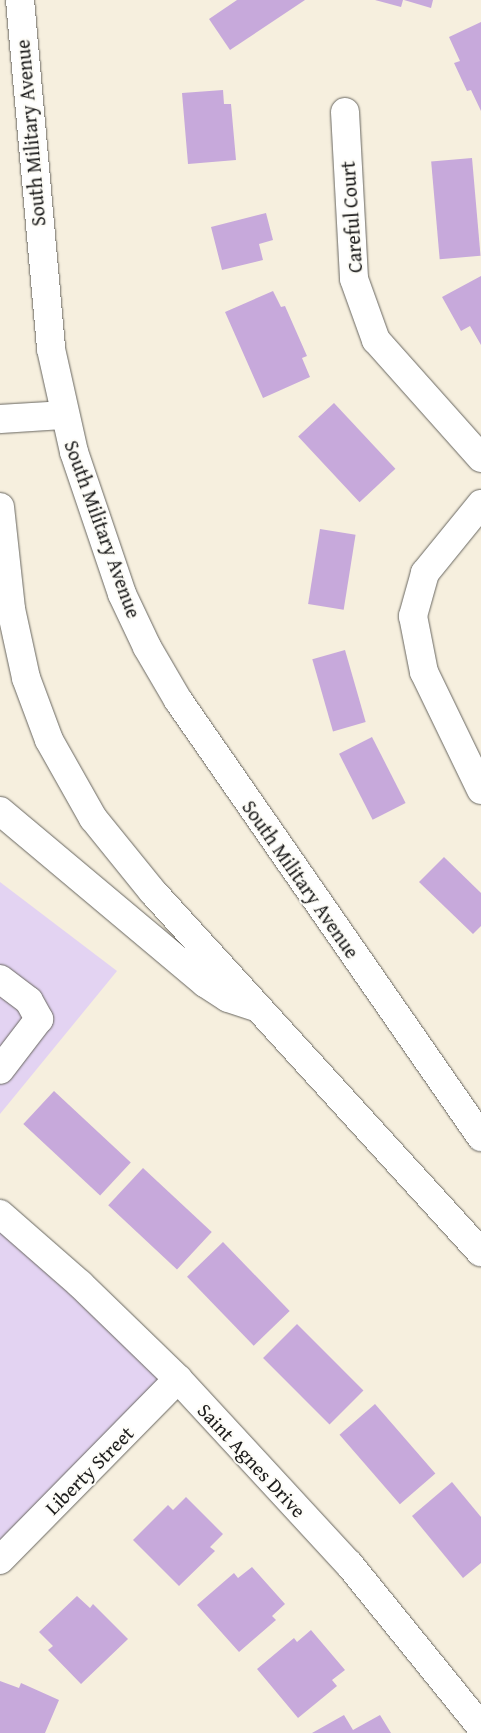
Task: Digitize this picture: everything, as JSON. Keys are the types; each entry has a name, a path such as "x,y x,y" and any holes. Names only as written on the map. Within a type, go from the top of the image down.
{"main road":[{"name":"South Military Avenue","path":"20,0 42,280 51,349 64,415 86,494 116,578 165,680 481,1137"},
{"name":"Careful Court","path":"345,112 354,280 376,340 481,458"},
{"path":"0,419 64,415"},
{"path":"481,504 425,573 413,616 424,672 481,790"},
{"path":"0,508 15,633 33,701 52,746 85,805 121,856 481,1252"},
{"path":"0,811 205,983 228,998 260,1008"},
{"path":"0,979 29,1001 39,1018 0,1070"},
{"name":"Saint Agnes Drive","path":"4,1224 80,1284 178,1379 349,1564 481,1727"},
{"name":"Liberty Street","path":"0,1560 178,1379"}],"shaded area":[{"path":"0,882 117,971 0,1114"},
{"path":"0,1214 178,1379 0,1560"}],"building":[{"path":"237,0 305,0 230,50 209,19"},
{"path":"375,0 403,0 401,7"},
{"path":"404,0 433,0 431,8"},
{"path":"481,22 481,111 471,90 467,91 454,63 460,61 449,37"},
{"path":"223,90 224,104 231,104 236,160 188,164 182,93"},
{"path":"472,158 481,256 440,259 431,162"},
{"path":"266,213 273,240 259,244 263,260 222,270 211,227"},
{"path":"481,276 481,345 470,326 461,331 442,297"},
{"path":"273,291 281,307 285,306 307,356 302,358 310,377 263,398 225,312"},
{"path":"334,403 395,469 360,502 298,436"},
{"path":"320,529 356,535 344,610 308,604"},
{"path":"345,650 366,722 333,731 312,659"},
{"path":"372,737 406,803 373,820 339,754"},
{"path":"444,857 481,893 481,926 473,934 419,882"},
{"path":"54,1091 131,1163 100,1196 23,1124"},
{"path":"143,1168 212,1232 177,1269 108,1205"},
{"path":"223,1242 290,1311 254,1346 187,1277"},
{"path":"297,1324 363,1390 330,1424 263,1358"},
{"path":"375,1404 435,1473 400,1504 340,1435"},
{"path":"452,1482 481,1517 481,1563 463,1578 412,1516"},
{"path":"186,1497 223,1534 210,1547 215,1551 179,1586 133,1540 168,1505 173,1510"},
{"path":"252,1567 285,1604 272,1616 276,1620 239,1652 197,1605 234,1573 238,1578"},
{"path":"77,1596 90,1608 93,1604 128,1639 81,1684 48,1650 53,1646 39,1632"},
{"path":"311,1630 345,1670 332,1680 337,1686 298,1718 257,1669 294,1638 297,1642"},
{"path":"0,1681 19,1688 21,1683 59,1700 45,1733 0,1733"},
{"path":"344,1715 353,1730 380,1715 391,1733 312,1733"}]}
